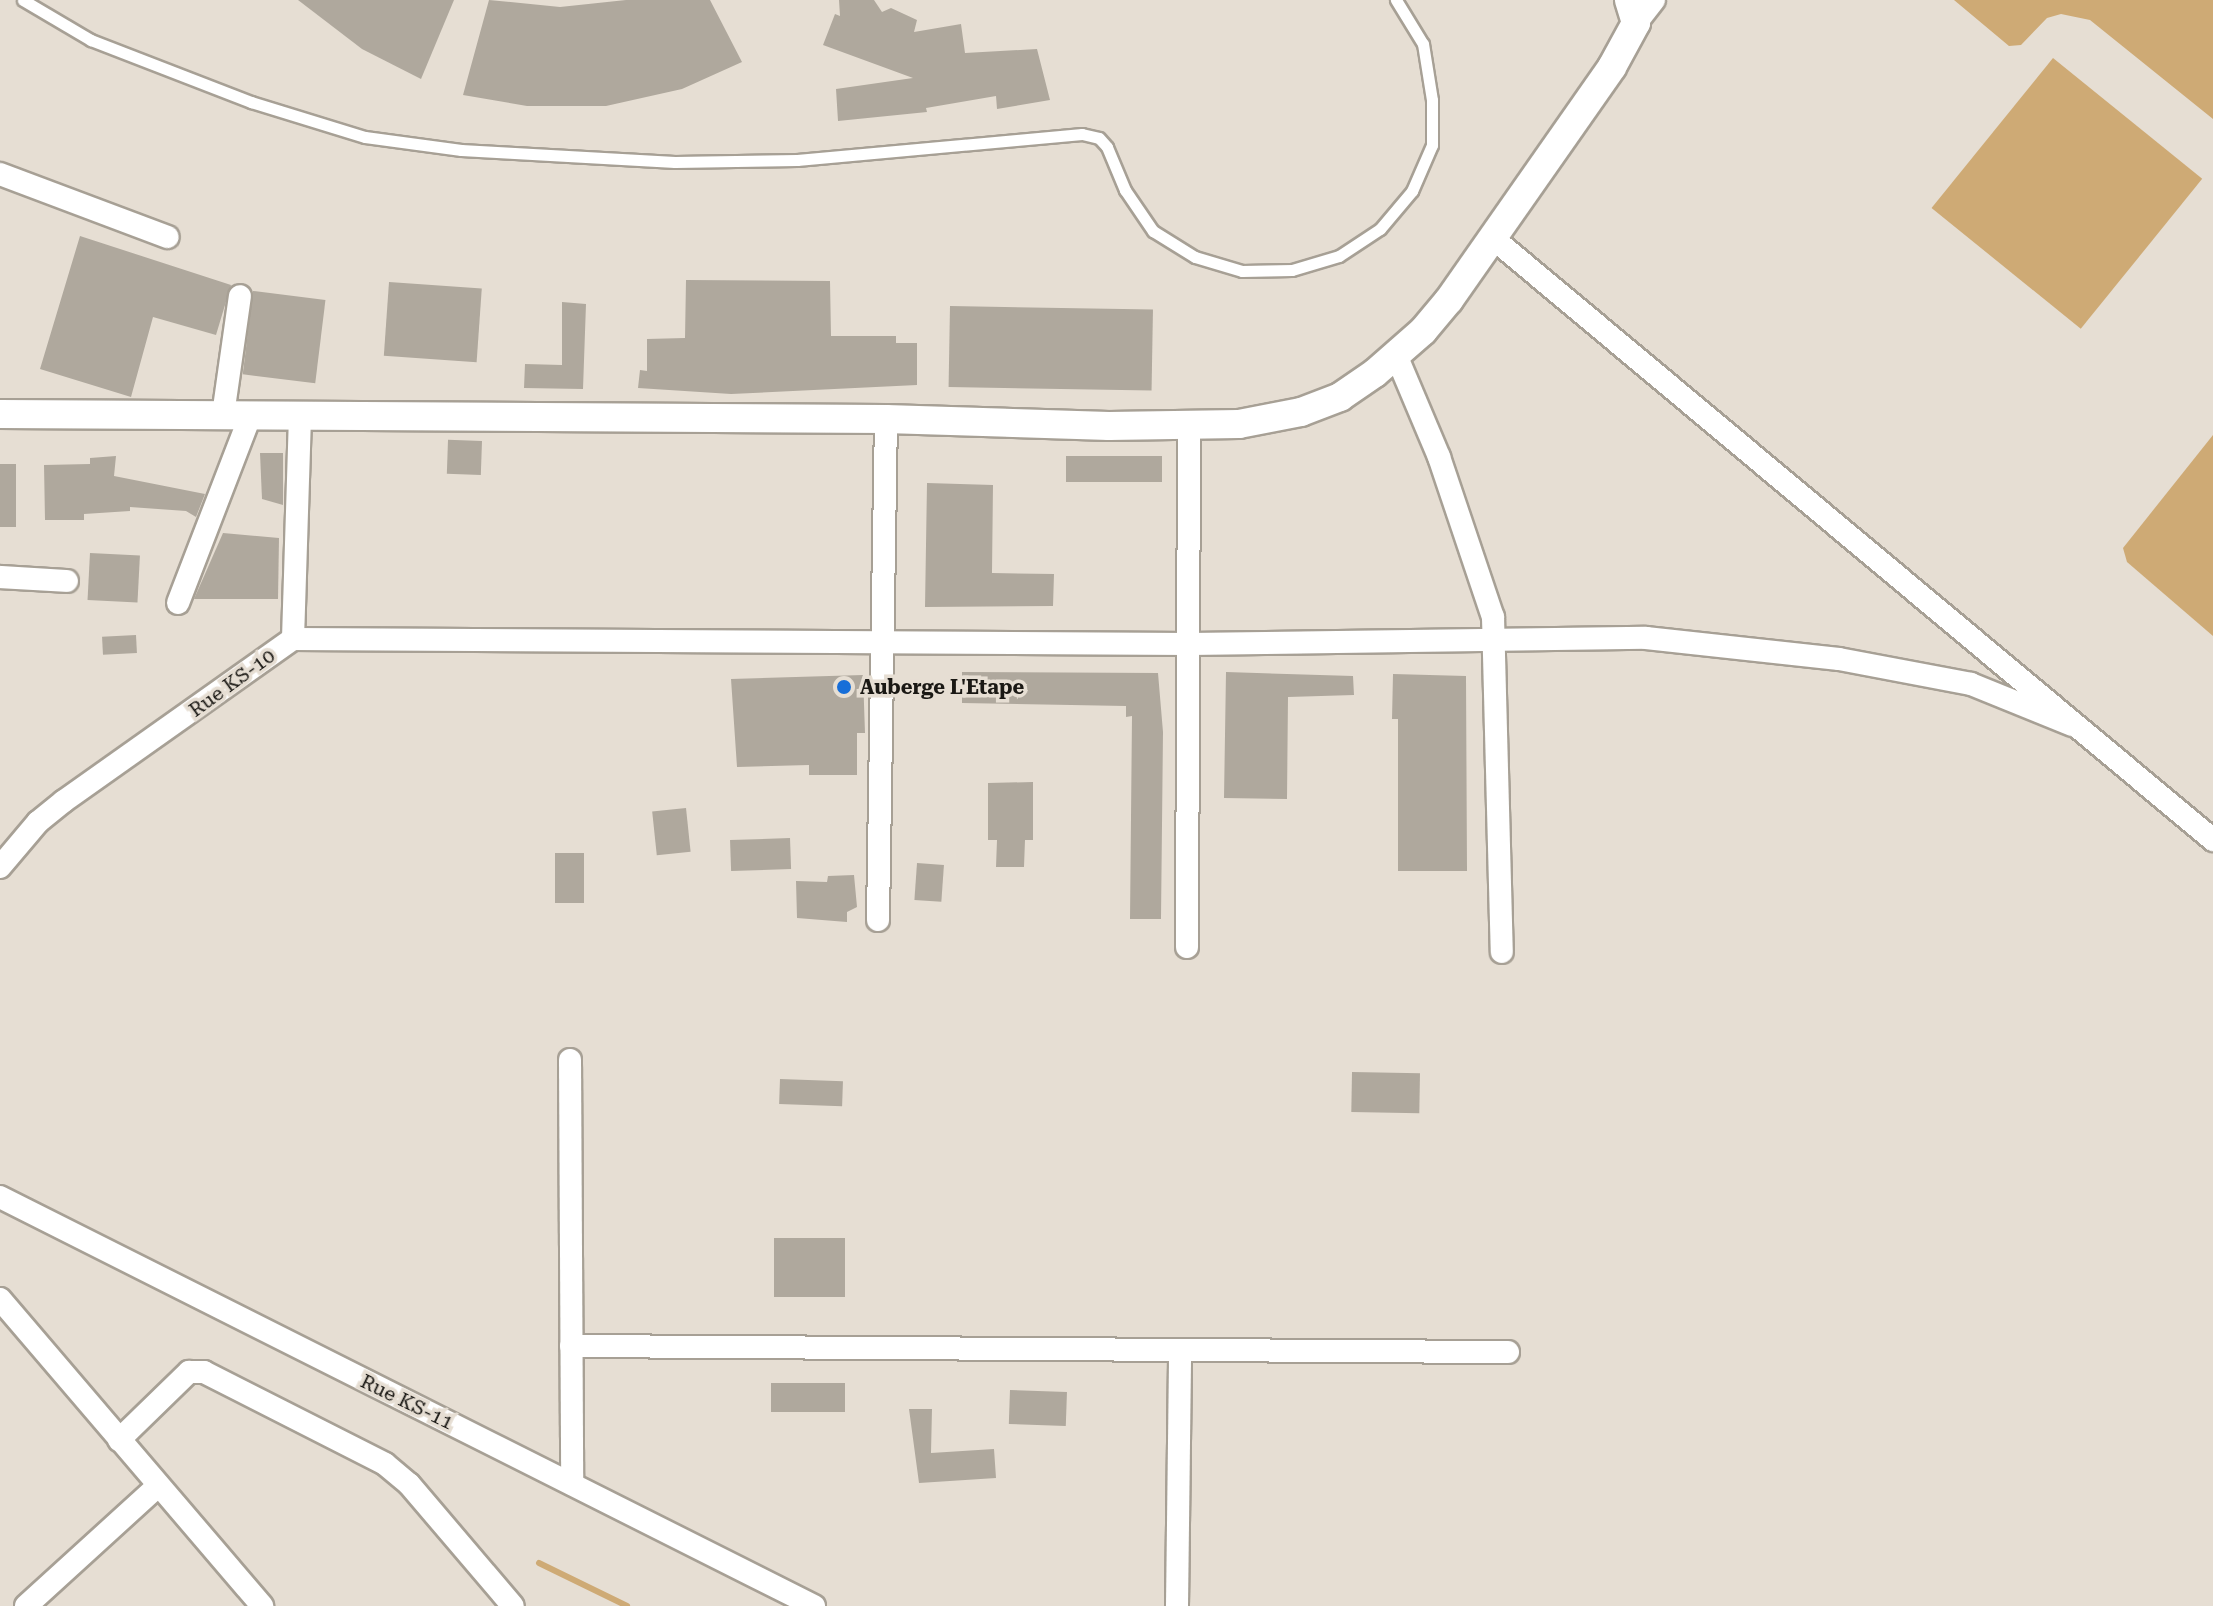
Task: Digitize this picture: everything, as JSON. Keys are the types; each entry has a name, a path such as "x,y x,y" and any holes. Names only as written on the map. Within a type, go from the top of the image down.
{"street":[{"path":"0,414 886,419 1189,425 1239,424 1301,412 1340,397 1423,331 1495,240 1633,11 1654,0"},
{"path":"0,174 168,237"},
{"path":"1495,240 2213,840"},
{"path":"178,603 237,414 240,296"},
{"path":"1396,355 1439,457 1488,597 1495,638 1502,952"},
{"name":"Rue KS-10","path":"0,867 38,822 64,801 293,639 300,415"},
{"path":"878,920 886,419"},
{"path":"1187,947 1189,425"},
{"path":"0,577 67,581"},
{"path":"293,639 1190,644 1646,638 1839,659 1993,690 2072,725"},
{"path":"570,1060 572,1484"},
{"name":"Rue KS-11","path":"0,1197 814,1606"},
{"path":"0,1299 262,1606"},
{"path":"571,1346 1508,1352"},
{"path":"1177,1606 1180,1350"},
{"path":"119,1440 189,1372 204,1372 385,1464 409,1484 513,1606"},
{"path":"26,1606 158,1486"}],"lane":[{"path":"23,0 91,40 221,92 365,137 461,150 675,162 797,160 1082,134 1099,138 1107,147 1125,190 1153,231 1195,257 1242,271 1292,270 1339,256 1380,229 1412,191 1432,145 1432,100 1423,44 1396,0"}],"shaded area":[{"path":"1954,0 2213,0 2213,119 2090,20 2061,14 2047,18 2021,45 2009,46"},
{"path":"2053,58 2202,179 2081,329 1932,208"},
{"path":"2213,435 2213,636 2127,562 2123,548"}],"building":[{"path":"298,0 454,0 421,79 362,49"},
{"path":"489,0 560,7 626,0 710,0 742,62 682,89 606,106 527,106 463,95"},
{"path":"839,0 874,0 882,12 891,8 917,20 914,32 961,24 965,53 1037,49 1050,100 997,109 996,96 926,108 927,112 838,121 836,89 913,78 823,45 835,14 840,16"},
{"path":"80,236 231,285 216,335 153,317 131,397 40,369"},
{"path":"686,280 830,281 831,336 896,336 896,343 917,343 917,385 731,394 638,388 640,370 647,371 647,339 685,338"},
{"path":"389,282 482,288 477,362 384,356"},
{"path":"253,291 325,300 315,383 243,374"},
{"path":"562,302 586,304 583,389 524,388 525,364 562,365"},
{"path":"950,306 1153,310 1152,391 949,387"},
{"path":"448,440 482,441 481,475 447,474"},
{"path":"260,453 283,453 283,505 262,499"},
{"path":"116,456 114,476 205,494 196,517 186,511 130,507 130,511 84,514 84,520 45,520 44,465 90,464 90,458"},
{"path":"1066,456 1162,456 1162,482 1066,482"},
{"path":"0,464 16,464 16,527 0,527"},
{"path":"927,483 993,485 992,573 1054,574 1053,606 925,607"},
{"path":"223,533 279,538 278,599 194,599"},
{"path":"90,553 140,556 137,603 88,600"},
{"path":"136,635 137,653 103,655 102,637"},
{"path":"962,672 1158,673 1163,732 1161,919 1130,919 1132,716 1126,717 1126,706 962,703"},
{"path":"1226,672 1353,676 1354,695 1288,697 1287,799 1224,798"},
{"path":"1393,674 1466,676 1467,871 1398,871 1398,719 1392,719"},
{"path":"863,675 865,733 857,733 857,775 809,775 809,765 737,767 731,679"},
{"path":"1033,782 1033,840 1025,840 1024,867 996,867 997,840 988,840 988,783"},
{"path":"686,808 691,852 657,855 652,812"},
{"path":"790,838 791,869 731,871 730,840"},
{"path":"555,853 584,853 584,903 555,903"},
{"path":"917,863 944,865 941,902 914,900"},
{"path":"854,875 857,907 847,912 847,922 797,918 796,881 827,882 828,876"},
{"path":"1352,1072 1420,1073 1419,1113 1351,1112"},
{"path":"780,1079 843,1081 842,1106 779,1104"},
{"path":"774,1238 845,1238 845,1297 774,1297"},
{"path":"771,1383 845,1383 845,1412 771,1412"},
{"path":"1010,1390 1067,1392 1066,1426 1009,1424"},
{"path":"909,1409 932,1409 931,1453 994,1449 996,1478 919,1483"}],"waterway":[{"path":"539,1563 627,1606"}],"place":[{"name":"Auberge L'Etape","path":"844,687"}]}
